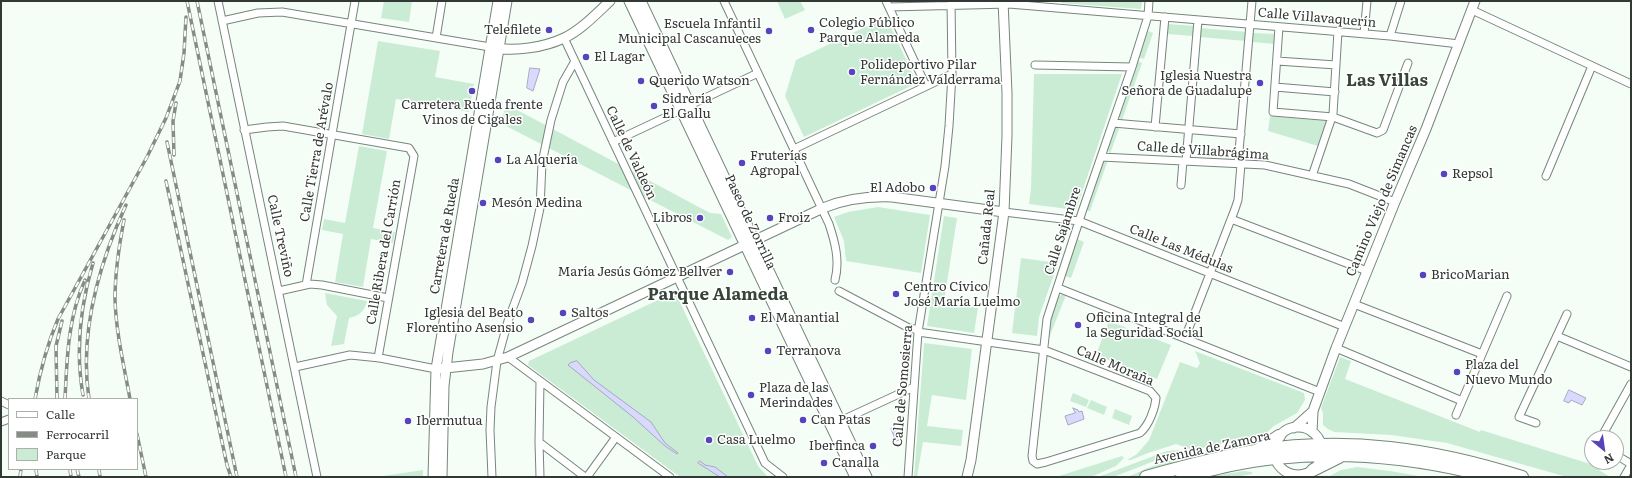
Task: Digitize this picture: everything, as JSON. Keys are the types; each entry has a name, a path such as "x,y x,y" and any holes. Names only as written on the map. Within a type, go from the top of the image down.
{"highway":[{"path":"1257,450 1279,436"},
{"name":"Avenida de Zamora","path":"1182,477 1274,453 1321,450 1354,445 1416,450 1454,458 1522,477"},
{"name":"Avenida de Zamora","path":"1146,477 1194,464 1257,450 1274,453"},
{"name":"Avenida de Zamora","path":"1321,450 1346,454 1414,460 1456,467 1492,477"},
{"path":"1313,470 1346,454"}],"main road":[{"name":"Paseo de Zorrilla","path":"630,1 686,108"},
{"name":"Paseo de Zorrilla","path":"640,1 686,108 750,243 866,477"},
{"name":"Paseo de Zorrilla","path":"750,243 856,477"}],"street":[{"name":"Calle Treviño","path":"218,1 317,477"},
{"name":"Calle Tierra de Arévalo","path":"306,285 355,1"},
{"path":"436,38 442,1"},
{"name":"Carretera de Rueda","path":"442,477 444,386 446,368 494,48 498,1"},
{"name":"Carretera de Rueda","path":"433,477 436,369 494,48 507,1"},
{"path":"222,21 258,13 282,12 494,48 540,46 564,38 594,16 610,1"},
{"path":"724,1 823,208 834,238 837,258 835,280"},
{"name":"Calle Sajambre","path":"1033,461 1032,456 1047,319 1132,67 1148,16 1149,1"},
{"path":"1185,338 1238,200 1241,134 1252,1"},
{"path":"1364,34 1367,1"},
{"path":"1390,36 1401,1"},
{"name":"Calle Villavaquerín","path":"887,4 1003,2 1055,4 1148,16 1338,31 1459,44"},
{"name":"Cañada Real","path":"967,477 971,460 1004,212 1007,144 1007,93 1003,2"},
{"name":"Calle de Somosierra","path":"908,477 918,331 939,203 949,126 952,74 952,3"},
{"path":"887,4 926,86"},
{"path":"1474,5 1592,66 1631,84"},
{"name":"Camino Viejo de Simancas","path":"1312,432 1313,411 1336,348 1426,129 1474,5"},
{"path":"1155,127 1165,17"},
{"path":"1182,185 1198,20"},
{"path":"1279,26 1273,112 1333,116 1377,133 1383,130 1408,63"},
{"path":"1312,176 1333,116 1338,31"},
{"name":"Calle de Valdeón","path":"564,38 765,462 784,477"},
{"path":"492,477 490,430 491,408 497,361 508,321 522,283 532,246 540,208 542,163 551,120 563,82 575,61"},
{"path":"1277,61 1336,65"},
{"path":"1035,65 1132,67"},
{"path":"1546,176 1592,66"},
{"path":"613,142 758,73"},
{"path":"794,149 952,74"},
{"path":"1275,87 1335,92"},
{"path":"1113,123 1241,134"},
{"path":"244,130 283,126 332,134"},
{"name":"Calle Ribera del Carrión","path":"332,134 409,148 414,156 378,358"},
{"name":"Calle de Villabrágima","path":"1101,157 1265,165 1349,184 1395,202"},
{"path":"295,366 350,355 378,358 436,369 497,361 677,278 823,208 850,199 875,196 1004,212"},
{"name":"Calle Las Médulas","path":"1004,212 1079,221 1344,327"},
{"path":"1231,219 1367,271"},
{"path":"279,292 306,285 322,285 388,298"},
{"path":"1058,288 1320,392"},
{"name":"Calle Moraña","path":"839,291 909,328 918,331 1044,350 1150,390 1156,398 1155,405 1145,429 1140,433 1046,462 1037,464 1033,461"},
{"path":"1456,415 1507,296"},
{"path":"1354,304 1482,354"},
{"path":"1536,423 1519,417 1568,314"},
{"path":"1558,336 1631,367"},
{"path":"1336,348 1462,401"},
{"path":"508,357 670,477"},
{"path":"540,381 540,477"},
{"path":"1605,430 1631,384"},
{"path":"838,422 914,387"},
{"name":"Camino Viejo de Simancas","path":"1279,436 1288,429 1294,428 1313,411"},
{"path":"1279,436 1274,453 1282,473 1297,476 1313,470 1318,464 1321,450 1319,439 1312,432 1304,428 1294,428"},
{"path":"539,442 586,477 616,437"},
{"path":"1624,477 1631,464"}],"green space":[{"path":"384,1 412,1 409,22 381,18"},
{"path":"777,1 800,1 805,10 785,19"},
{"path":"1062,1 1142,1 1141,9 1061,3"},
{"name":"Polideportivo Pilar Fernández Valderrama","path":"880,20 889,23 917,83 804,137 785,96 796,60"},
{"path":"1168,24 1195,26 1194,36 1167,34"},
{"path":"1200,28 1247,32 1246,41 1200,37"},
{"path":"1148,31 1153,33 1144,59 1138,57"},
{"path":"1253,33 1276,34 1275,44 1252,42"},
{"path":"378,41 440,51 435,77 474,84 469,112 396,99 389,139 362,134"},
{"path":"1138,61 1142,63 1122,120 1118,116"},
{"path":"1034,74 1122,74 1076,210 1029,204 1031,189"},
{"path":"506,104 710,213 721,214 732,237 728,240 501,124"},
{"path":"1270,116 1327,121 1318,146 1268,131"},
{"path":"1120,126 1110,154 1107,149 1114,128"},
{"path":"359,146 387,151 373,228 395,232 393,243 371,239 363,287 335,282 343,234 322,230 324,219 345,223"},
{"path":"1108,160 1090,211 1087,211 1103,162"},
{"path":"878,207 930,215 921,273 846,261 844,241 834,217 848,212"},
{"path":"944,216 957,218 944,302 978,308 974,333 927,326"},
{"path":"1077,239 1084,242 1071,278 1065,276"},
{"path":"1021,258 1058,263 1039,317 1037,336 1012,333"},
{"path":"675,292 758,466 768,477 680,477 528,365 529,361"},
{"path":"325,293 367,301 365,308 361,312 356,316 349,318 344,344 331,346 337,316 327,305"},
{"path":"1061,295 1066,295 1049,338 1047,337 1051,314 1055,303"},
{"path":"1109,321 1171,345 1157,379 1096,355"},
{"path":"924,343 972,349 966,400 932,395 927,426 963,430 961,446 923,442 917,477 914,477"},
{"path":"1195,351 1304,393 1305,400 1297,413 1274,426 1263,436 1192,450 1176,444 1131,460 1127,460 1137,454 1149,440 1180,362 1197,368 1200,363"},
{"path":"1340,357 1351,361 1345,379 1480,432 1481,430 1584,462 1584,470 1599,470 1610,477 1567,477 1447,443 1391,435 1334,432 1323,425 1323,413 1321,408"},
{"path":"1073,393 1089,400 1086,407 1070,401"},
{"path":"1091,400 1107,407 1104,415 1087,408"},
{"path":"1115,409 1132,416 1129,425 1112,418"},
{"path":"1248,444 1249,448 1185,462 1135,477 1127,477 1161,463 1175,460 1180,461 1182,457 1170,455 1113,477 1098,477 1167,451 1179,450 1193,455"},
{"path":"1122,456 1124,458 1116,466 1091,477 1056,477"},
{"path":"1357,467 1424,477 1328,477 1341,470"},
{"path":"423,470 423,477 376,477"},
{"path":"1244,471 1252,472 1252,474 1235,477 1205,477"}],"water":[{"path":"530,68 540,69 533,91 527,88"},
{"path":"577,361 594,380 651,422 665,443 678,453 677,454 665,446 633,417 568,365"},
{"path":"1569,390 1586,398 1582,405 1571,400 1569,403 1564,401"},
{"path":"1073,408 1079,412 1082,411 1084,419 1068,425 1065,416 1075,413"},
{"path":"895,427 901,439 896,441 891,429"},
{"path":"700,461 705,465 715,467 728,477 720,477 698,463"}],"railway":[{"path":"187,1 286,477"},
{"path":"197,1 296,477"},
{"path":"35,398 44,358 58,319 147,157 166,118 180,81 184,53 186,17"},
{"path":"174,155 173,121 176,103"},
{"path":"167,142 237,477"},
{"path":"166,181 227,465 231,477"},
{"path":"89,398 87,349 89,324 107,251 126,205"},
{"path":"124,220 120,240 115,299 119,337 130,398"},
{"path":"83,395 79,361 80,328 85,296 93,263"},
{"path":"65,398 69,338 75,308 85,280"},
{"path":"57,398 56,346 62,321"},
{"path":"138,439 146,477"},
{"path":"20,477 21,470"},
{"path":"36,470 37,477"},
{"path":"70,470 71,477"},
{"path":"77,470 79,477"},
{"path":"99,470 100,477"}],"place":[{"name":"Telefilete","path":"549,30"},
{"name":"Colegio Público Parque Alameda","path":"811,30"},
{"name":"Escuela Infantil Municipal Cascanueces","path":"769,31"},
{"name":"El Lagar","path":"586,57"},
{"name":"Polideportivo Pilar Fernández Valderrama","path":"852,72"},
{"name":"Querido Watson","path":"641,81"},
{"name":"Iglesia Nuestra Señora de Guadalupe","path":"1260,83"},
{"name":"Carretera Rueda frente Vinos de Cigales","path":"472,91"},
{"name":"Sidrería El Gallu","path":"654,106"},
{"name":"La Alquería","path":"498,160"},
{"name":"Fruterías Agropal","path":"742,163"},
{"name":"Repsol","path":"1444,174"},
{"name":"El Adobo","path":"933,188"},
{"name":"Mesón Medina","path":"483,203"},
{"name":"Libros","path":"700,218"},
{"name":"Froiz","path":"770,218"},
{"name":"María Jesús Gómez Bellver","path":"730,272"},
{"name":"BricoMarian","path":"1423,275"},
{"name":"Centro Cívico José María Luelmo","path":"896,294"},
{"name":"Saltos","path":"563,313"},
{"name":"El Manantial","path":"752,318"},
{"name":"Iglesia del Beato Florentino Asensio","path":"531,320"},
{"name":"Oficina Integral de la Seguridad Social","path":"1078,325"},
{"name":"Terranova","path":"768,351"},
{"name":"Plaza del Nuevo Mundo","path":"1457,372"},
{"name":"Plaza de las Merindades","path":"751,395"},
{"name":"Can Patas","path":"803,420"},
{"name":"Ibermutua","path":"408,421"},
{"name":"Casa Luelmo","path":"709,440"},
{"name":"Iberfinca","path":"873,446"},
{"name":"Canalla","path":"824,463"}],"district":[{"name":"Las Villas","path":"1387,81"},
{"name":"Parque Alameda","path":"718,295"}]}
